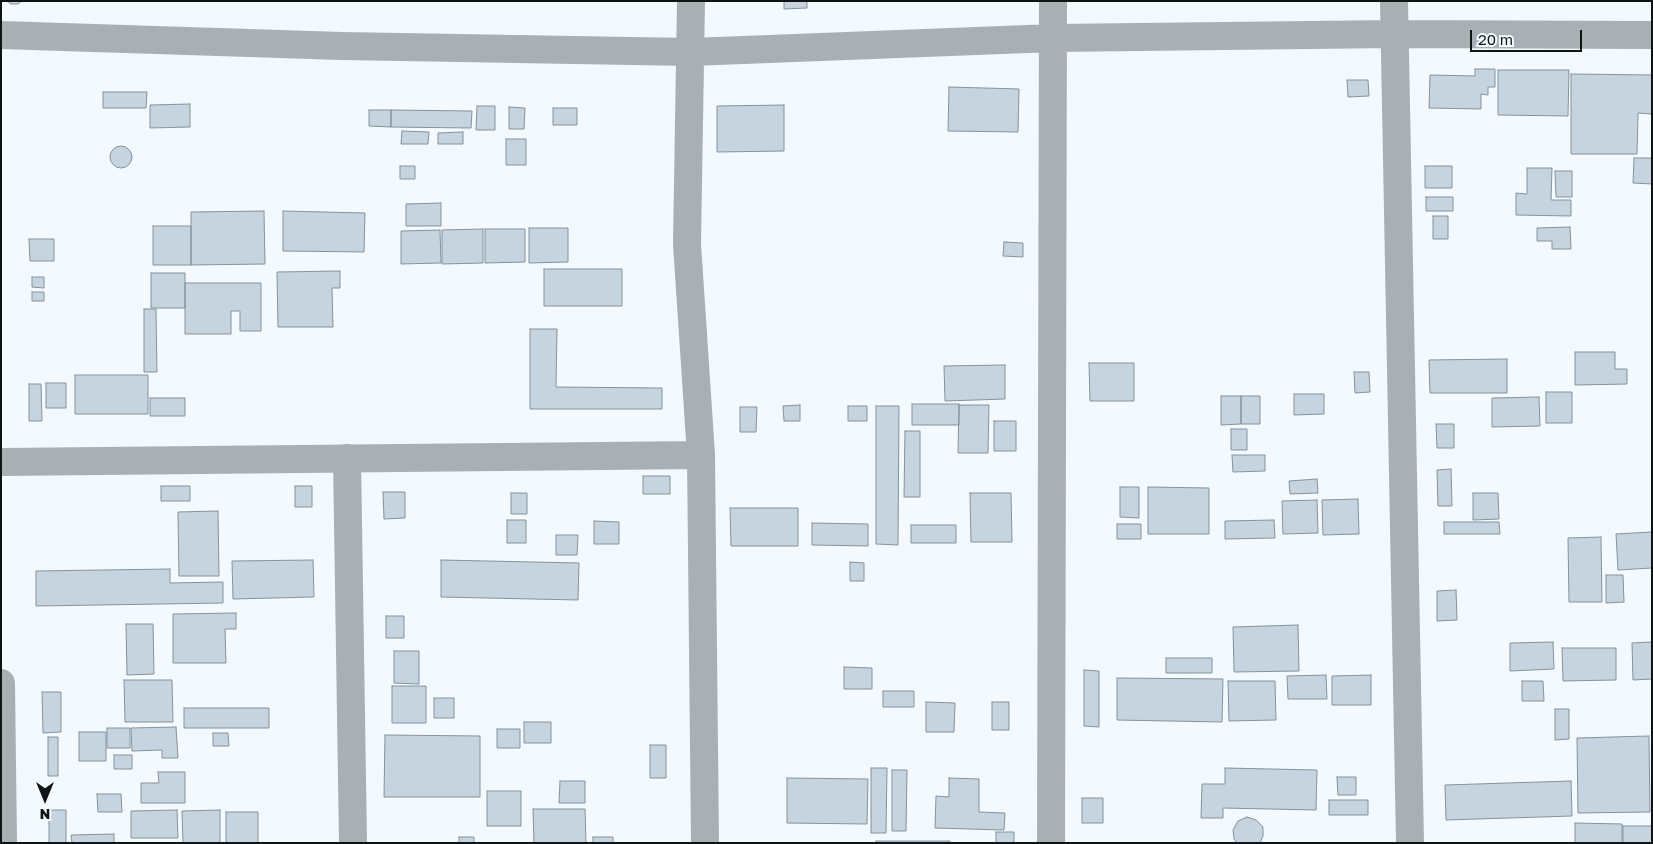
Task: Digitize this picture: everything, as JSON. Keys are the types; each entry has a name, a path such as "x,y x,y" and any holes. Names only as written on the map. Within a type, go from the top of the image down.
{"street":[{"path":"691,1 687,244 701,455 705,843"},
{"path":"1051,843 1053,1"},
{"path":"1394,1 1410,843"},
{"path":"1,35 352,46 691,52 1054,38 1394,34 1652,35"},
{"path":"1,462 701,455"},
{"path":"347,458 353,843"},
{"path":"1,683 3,843"}],"building":[{"path":"7,1 22,1 18,4 11,4"},
{"path":"784,1 807,1 807,8 784,9"},
{"path":"1475,69 1495,69 1495,87 1488,87 1488,95 1481,94 1481,109 1429,108 1430,75 1475,76"},
{"path":"1498,70 1569,70 1568,116 1498,115"},
{"path":"1571,74 1652,75 1652,114 1638,113 1637,154 1571,154"},
{"path":"1347,80 1368,80 1369,96 1348,97"},
{"path":"949,87 1019,89 1018,132 948,131"},
{"path":"103,92 147,92 146,108 103,108"},
{"path":"190,104 190,127 150,128 150,105"},
{"path":"784,105 784,151 717,152 717,106"},
{"path":"477,106 495,106 495,130 476,130"},
{"path":"509,107 525,108 524,129 509,129"},
{"path":"553,108 577,108 577,125 553,125"},
{"path":"369,110 391,110 391,127 369,126"},
{"path":"391,110 472,111 471,128 391,127"},
{"path":"402,131 429,132 428,144 401,144"},
{"path":"463,132 463,144 438,144 438,133"},
{"path":"506,139 526,139 526,165 506,165"},
{"path":"117,146 125,146 132,153 132,161 125,168 117,168 110,161 110,153"},
{"path":"1634,158 1652,158 1652,184 1633,183"},
{"path":"400,166 415,166 415,179 400,179"},
{"path":"1425,166 1452,166 1452,188 1425,188"},
{"path":"1527,168 1552,168 1551,200 1571,200 1571,216 1516,215 1516,193 1527,194"},
{"path":"1555,171 1572,171 1572,197 1556,197"},
{"path":"1426,197 1453,197 1453,211 1426,211"},
{"path":"441,203 441,226 406,226 406,204"},
{"path":"264,211 265,264 191,265 191,212"},
{"path":"283,211 365,213 364,252 283,251"},
{"path":"1433,216 1448,216 1448,239 1433,239"},
{"path":"153,226 191,226 191,265 153,265"},
{"path":"1570,227 1571,249 1552,249 1552,241 1537,241 1537,228"},
{"path":"529,228 568,228 568,262 529,263"},
{"path":"483,229 483,263 442,264 442,230"},
{"path":"485,229 525,229 525,262 485,263"},
{"path":"440,230 441,263 401,264 401,231"},
{"path":"29,239 54,239 54,261 30,261"},
{"path":"1004,242 1023,243 1023,257 1003,256"},
{"path":"544,269 622,269 622,306 544,306"},
{"path":"340,271 340,288 332,288 333,327 278,327 277,272"},
{"path":"151,273 185,273 185,308 151,308"},
{"path":"32,277 44,277 44,288 32,287"},
{"path":"185,283 261,283 261,331 240,331 240,311 231,311 231,334 185,334"},
{"path":"32,292 44,292 44,301 32,301"},
{"path":"144,309 156,309 157,372 144,372"},
{"path":"530,329 557,329 556,387 662,388 662,409 530,409"},
{"path":"1575,352 1615,352 1615,369 1627,369 1627,384 1575,385"},
{"path":"1507,359 1507,393 1430,393 1429,360"},
{"path":"1089,363 1134,363 1134,401 1090,401"},
{"path":"1005,365 1005,399 945,401 944,366"},
{"path":"1354,372 1369,372 1370,392 1355,393"},
{"path":"75,375 148,375 148,414 75,414"},
{"path":"46,383 66,383 66,408 46,408"},
{"path":"29,384 41,384 42,421 29,421"},
{"path":"1546,392 1572,392 1572,423 1546,423"},
{"path":"1294,394 1324,394 1324,414 1294,415"},
{"path":"1221,396 1241,396 1241,424 1221,425"},
{"path":"1241,396 1260,396 1260,424 1241,424"},
{"path":"1539,397 1540,426 1492,427 1492,398"},
{"path":"150,398 185,398 185,416 150,416"},
{"path":"912,404 959,404 959,425 912,425"},
{"path":"800,405 800,421 784,421 783,406"},
{"path":"959,405 989,405 988,453 958,453"},
{"path":"848,406 867,406 867,421 848,421"},
{"path":"876,406 899,406 898,545 876,544"},
{"path":"740,407 757,407 756,432 740,432"},
{"path":"994,421 1016,421 1016,451 994,451"},
{"path":"1436,424 1454,424 1454,448 1437,448"},
{"path":"1231,429 1247,429 1247,450 1231,450"},
{"path":"905,431 920,431 920,497 904,497"},
{"path":"1232,455 1265,455 1265,471 1233,472"},
{"path":"1451,469 1452,506 1438,506 1437,470"},
{"path":"643,476 670,476 670,494 643,494"},
{"path":"1317,479 1318,493 1290,494 1289,481"},
{"path":"161,486 190,486 190,501 161,501"},
{"path":"295,486 312,486 312,507 295,507"},
{"path":"1120,487 1139,487 1139,518 1120,517"},
{"path":"1148,487 1209,488 1209,534 1148,534"},
{"path":"383,492 405,492 405,518 384,519"},
{"path":"511,493 527,493 527,514 511,514"},
{"path":"970,493 1011,493 1012,542 971,542"},
{"path":"1473,493 1498,493 1499,519 1473,520"},
{"path":"1358,499 1359,534 1323,535 1322,500"},
{"path":"1317,500 1318,533 1283,534 1282,501"},
{"path":"730,508 798,508 798,546 731,546"},
{"path":"218,511 219,576 179,576 178,512"},
{"path":"507,520 526,520 526,543 507,543"},
{"path":"1274,520 1275,538 1225,539 1225,521"},
{"path":"594,521 619,522 619,544 594,544"},
{"path":"1444,522 1499,522 1500,534 1444,534"},
{"path":"812,523 868,524 868,546 812,545"},
{"path":"1117,524 1141,524 1141,539 1117,539"},
{"path":"911,525 956,525 956,543 911,543"},
{"path":"1652,532 1652,568 1618,570 1616,534"},
{"path":"556,535 578,535 577,555 556,555"},
{"path":"1601,537 1602,602 1569,602 1568,538"},
{"path":"313,560 314,597 233,599 232,561"},
{"path":"441,560 579,563 578,600 441,597"},
{"path":"850,562 864,563 864,581 850,581"},
{"path":"170,569 170,583 223,582 223,603 36,606 36,571"},
{"path":"1606,575 1623,575 1624,602 1606,603"},
{"path":"1456,590 1457,620 1437,621 1437,591"},
{"path":"236,613 236,629 225,629 226,663 173,663 173,614"},
{"path":"386,616 404,616 404,638 386,638"},
{"path":"126,624 153,624 154,674 127,675"},
{"path":"1298,625 1299,671 1234,672 1233,627"},
{"path":"1553,642 1554,669 1510,671 1510,643"},
{"path":"1652,642 1652,679 1633,680 1632,643"},
{"path":"1562,648 1616,648 1616,680 1563,681"},
{"path":"394,651 419,651 419,684 394,683"},
{"path":"1166,658 1212,658 1212,673 1166,673"},
{"path":"844,667 872,668 872,689 844,689"},
{"path":"1084,670 1099,671 1099,727 1084,726"},
{"path":"1326,675 1327,699 1288,699 1287,676"},
{"path":"1371,675 1371,705 1332,705 1332,676"},
{"path":"1117,678 1223,679 1222,722 1117,720"},
{"path":"124,680 172,680 173,722 125,722"},
{"path":"1228,681 1275,681 1276,720 1229,721"},
{"path":"1522,681 1543,681 1544,701 1522,701"},
{"path":"392,686 426,686 426,723 392,723"},
{"path":"883,691 914,691 914,707 883,707"},
{"path":"42,692 61,692 61,732 43,733"},
{"path":"434,698 454,698 454,718 434,718"},
{"path":"926,702 955,703 954,732 926,732"},
{"path":"992,702 1009,702 1009,730 992,730"},
{"path":"184,708 269,708 269,728 184,728"},
{"path":"1555,709 1569,709 1569,739 1555,740"},
{"path":"524,722 551,722 551,743 524,743"},
{"path":"176,727 178,758 162,758 162,750 132,751 131,728"},
{"path":"107,728 130,728 130,748 107,748"},
{"path":"497,729 520,729 520,748 497,748"},
{"path":"79,732 106,732 106,761 79,761"},
{"path":"213,733 228,733 229,746 213,746"},
{"path":"385,735 480,736 480,797 384,797"},
{"path":"1649,736 1650,812 1578,813 1577,738"},
{"path":"48,737 58,737 58,776 48,776"},
{"path":"650,745 666,745 666,778 650,778"},
{"path":"114,755 132,755 132,769 114,769"},
{"path":"871,768 887,768 886,833 871,833"},
{"path":"1225,768 1317,770 1316,810 1223,808 1223,818 1201,818 1202,784 1225,784"},
{"path":"892,770 907,770 906,831 892,831"},
{"path":"158,772 185,772 185,803 141,803 141,783 159,783"},
{"path":"1337,777 1356,777 1356,795 1338,795"},
{"path":"787,778 868,779 867,824 787,823"},
{"path":"949,778 979,779 979,812 1005,813 1004,830 935,828 936,796 949,797"},
{"path":"560,781 585,781 585,803 559,803"},
{"path":"1571,781 1572,816 1446,820 1445,785"},
{"path":"487,791 521,791 521,826 487,826"},
{"path":"97,794 121,794 122,812 98,812"},
{"path":"1082,798 1103,798 1103,823 1082,823"},
{"path":"1329,800 1368,800 1368,815 1329,815"},
{"path":"533,809 585,809 586,843 534,843"},
{"path":"49,810 66,810 66,843 49,843"},
{"path":"177,810 178,838 131,838 131,811"},
{"path":"220,810 220,843 183,843 182,811"},
{"path":"226,812 258,812 258,843 226,843"},
{"path":"1247,817 1256,820 1263,827 1263,836 1260,843 1237,843 1234,839 1233,830 1238,821"},
{"path":"1575,823 1622,824 1622,843 1575,843"},
{"path":"1623,826 1652,826 1652,843 1623,843"},
{"path":"996,832 1014,832 1014,843 996,843"},
{"path":"114,834 114,843 72,843 71,835"},
{"path":"459,837 474,837 474,843 459,843"},
{"path":"593,837 613,837 613,843 593,843"},
{"path":"876,841 950,841 950,843 876,843"}]}
